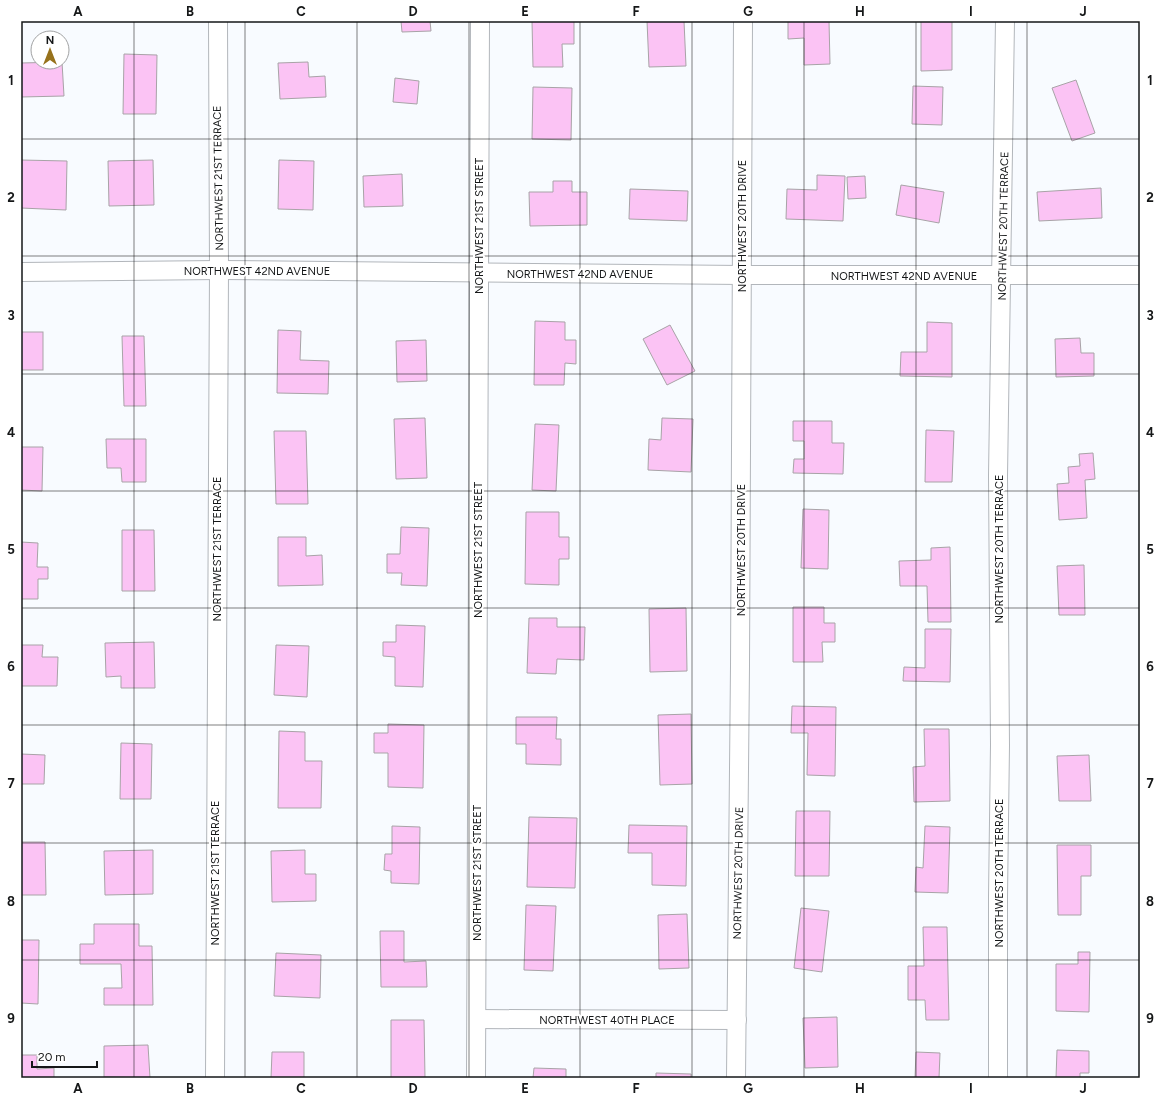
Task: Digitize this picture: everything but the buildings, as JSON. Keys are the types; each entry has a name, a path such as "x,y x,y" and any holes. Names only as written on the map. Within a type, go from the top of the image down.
{"street":[{"name":"NORTHWEST 21ST TERRACE","path":"215,1078 219,270 218,21"},
{"name":"NORTHWEST 21ST STREET","path":"476,1078 480,21"},
{"name":"NORTHWEST 20TH DRIVE","path":"736,1078 743,21"},
{"name":"NORTHWEST 20TH TERRACE","path":"998,1078 1000,745 998,476 1005,21"},
{"name":"NORTHWEST 42ND AVENUE","path":"21,272 219,270 742,275 1140,275"},
{"name":"NORTHWEST 40TH PLACE","path":"477,1019 737,1020"}]}
